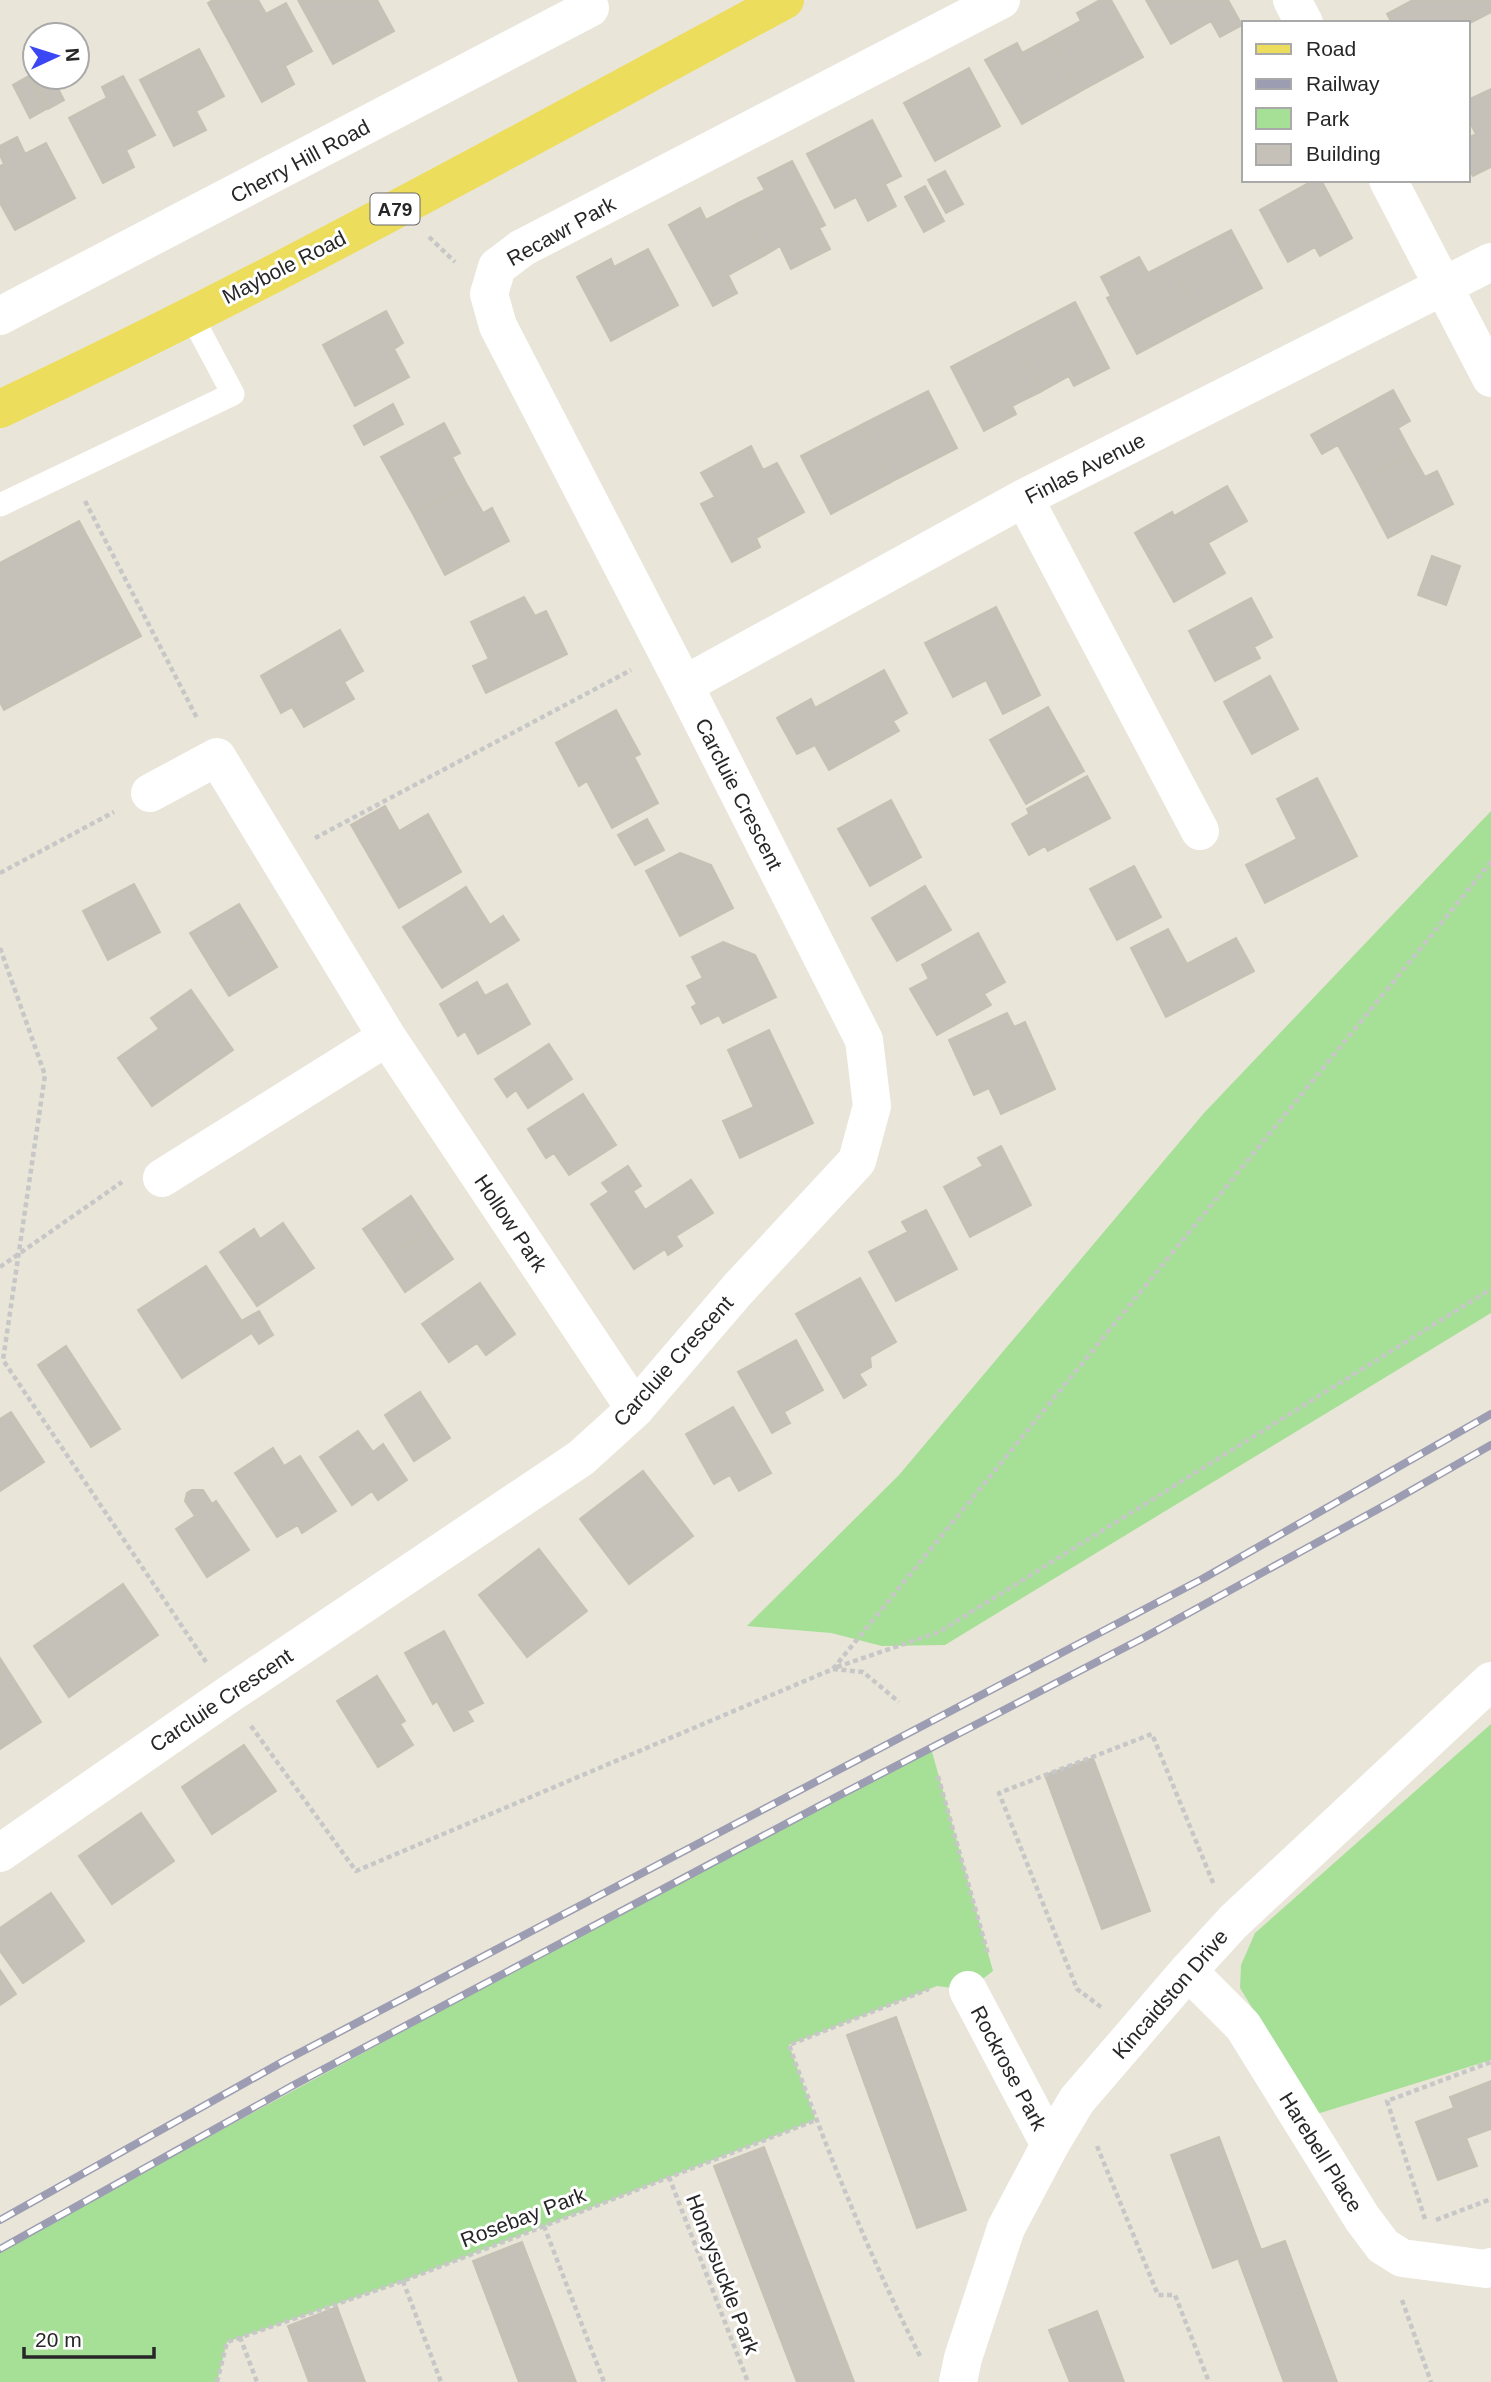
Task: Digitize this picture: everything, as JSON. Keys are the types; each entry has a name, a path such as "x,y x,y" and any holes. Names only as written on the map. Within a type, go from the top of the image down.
{"main road":[{"name":"Maybole Road","path":"0,409 191,316 785,0"}],"street":[{"name":"Cherry Hill Road","path":"0,316 590,8 586,0"},
{"name":"Recawr Park","path":"489,294 497,267 522,248 1001,0"},
{"path":"1292,0 1303,21"},
{"path":"1389,182 1491,378"},
{"name":"Finlas Avenue","path":"684,685 1024,498 1491,262"},
{"path":"489,294 498,326 684,685"},
{"path":"1024,498 1200,831"},
{"name":"Carcluie Crescent","path":"0,1853 228,1695 581,1458 635,1409 738,1289 857,1161 872,1106 864,1040 684,685"},
{"path":"150,793 217,757"},
{"name":"Hollow Park","path":"217,757 387,1037 635,1409"},
{"path":"162,1178 387,1037"},
{"name":"Kincaidston Drive","path":"958,2382 963,2358 1006,2228 1077,2100 1230,1925 1491,1681"},
{"name":"Harebell Place","path":"1188,1971 1243,2026 1362,2218 1383,2246 1402,2258 1486,2269 1491,2267"},
{"name":"Rockrose Park","path":"968,1990 1050,2145"}],"lane":[{"path":"0,505 233,394 191,316"}],"path":[{"path":"398,208 489,294"},
{"path":"70,472 217,757"},
{"path":"278,858 666,651"},
{"path":"0,873 150,793"},
{"path":"833,1669 1491,862"},
{"path":"0,948 45,1075 3,1360 228,1695 356,1871 833,1669 939,1632 1491,1289"},
{"path":"0,1267 152,1161 162,1178"},
{"path":"833,1669 863,1672 899,1702"},
{"path":"1134,2034 1077,1989 999,1793 1152,1734 1230,1925"},
{"path":"921,2359 881,2280 816,2120 789,2045 937,1986 968,1990 993,1971 938,1776"},
{"path":"1426,2224 1387,2101 1491,2062"},
{"path":"1077,2100 1158,2295 1175,2295 1209,2382"},
{"name":"Rosebay Park","path":"240,2337 403,2281 816,2120"},
{"name":"Honeysuckle Park","path":"669,2178 748,2382"},
{"path":"544,2226 604,2382"},
{"path":"1383,2246 1430,2382"},
{"path":"403,2281 441,2382"},
{"path":"217,2382 227,2342 240,2337 257,2382"}],"green space":[{"path":"1491,811 1491,1313 945,1645 882,1646 831,1633 747,1626 899,1475 1204,1113"},
{"path":"1491,1724 1491,2060 1317,2114 1240,1988 1241,1965 1255,1933"},
{"path":"931,1748 993,1971 968,1990 937,1986 789,2045 816,2120 403,2281 227,2342 217,2382 0,2382 0,2250 665,1889"}],"building":[{"path":"213,0 258,0 266,14 286,3 312,51 285,66 294,84 262,102 208,3"},
{"path":"298,0 377,0 394,31 333,64"},
{"path":"1100,0 1111,0 1143,57 1079,92 1050,38 1081,21 1077,13"},
{"path":"1146,0 1228,0 1242,25 1220,37 1211,21 1171,44"},
{"path":"1413,0 1490,0 1491,12 1470,23 1391,21 1387,14"},
{"path":"1050,38 1079,92 1022,124 985,60 1017,43 1022,53"},
{"path":"199,49 224,96 196,111 206,130 174,146 140,80"},
{"path":"969,68 1000,126 935,161 904,103"},
{"path":"123,76 155,135 126,150 134,167 103,183 69,118 107,98 102,87"},
{"path":"21,80 21,91 37,91 46,109 30,118 13,85"},
{"path":"1491,89 1491,167 1473,176 1470,171 1470,137 1476,134 1470,123 1470,99"},
{"path":"38,91 59,91 64,100 48,109"},
{"path":"872,120 901,176 885,184 896,206 868,221 856,197 835,208 807,154"},
{"path":"17,137 25,154 46,143 75,198 15,230 0,203 0,166 4,164 0,146"},
{"path":"792,161 825,225 819,228 830,249 791,269 780,246 765,255 738,203 765,190 758,178"},
{"path":"945,171 963,204 946,213 928,180"},
{"path":"1310,182 1322,182 1352,238 1320,256 1315,247 1288,262 1260,210"},
{"path":"925,186 944,221 924,232 905,197"},
{"path":"738,203 765,255 728,275 737,293 713,306 669,225 700,208 706,220"},
{"path":"1231,230 1262,288 1201,320 1171,261"},
{"path":"648,249 678,305 611,341 577,277 611,259 614,267"},
{"path":"1139,257 1148,273 1171,261 1201,320 1137,354 1107,298 1111,296 1101,277"},
{"path":"1075,302 1109,368 1074,386 1069,376 1042,391 1012,335"},
{"path":"386,311 403,343 394,349 409,377 355,406 323,345"},
{"path":"1012,335 1042,391 1012,406 1016,414 984,431 951,367"},
{"path":"1393,390 1410,421 1398,428 1412,454 1359,483 1338,445 1322,454 1311,435"},
{"path":"928,391 957,448 891,482 861,425"},
{"path":"393,404 403,424 364,445 354,426"},
{"path":"444,423 460,453 452,457 467,485 413,514 381,457"},
{"path":"861,425 891,482 831,514 801,456"},
{"path":"751,446 763,470 777,463 804,512 756,538 760,547 732,562 701,504 715,497 701,473"},
{"path":"1412,454 1425,477 1437,471 1453,504 1388,538 1359,483"},
{"path":"467,485 483,513 492,508 509,541 445,575 413,514"},
{"path":"1227,486 1247,521 1208,543 1225,573 1174,602 1135,533 1172,512 1174,516"},
{"path":"79,521 141,636 4,710 0,702 0,563"},
{"path":"1432,556 1460,566 1446,605 1418,595"},
{"path":"524,597 535,616 546,611 567,654 486,693 473,666 489,659 471,622"},
{"path":"1251,598 1272,637 1254,647 1260,658 1215,681 1189,631"},
{"path":"996,607 1040,695 1003,714 986,680 953,697 925,643"},
{"path":"340,630 363,671 344,682 354,699 304,727 292,707 281,713 261,676"},
{"path":"884,670 907,713 893,721 899,731 829,770 815,745 797,754 777,718 811,699 815,708"},
{"path":"1270,676 1298,729 1252,754 1224,702"},
{"path":"1048,707 1084,771 1026,804 990,740"},
{"path":"616,710 640,754 634,757 658,803 612,828 587,781 579,786 556,743"},
{"path":"1087,776 1110,818 1048,851 1045,846 1029,855 1012,824 1029,814 1027,809"},
{"path":"1317,778 1357,856 1265,903 1246,865 1297,839 1277,799"},
{"path":"891,800 921,857 870,886 838,829"},
{"path":"385,806 399,831 428,814 461,872 399,908 351,825"},
{"path":"647,819 664,850 635,865 618,835"},
{"path":"680,853 711,865 733,908 680,936 646,871"},
{"path":"1134,866 1161,917 1117,940 1090,889"},
{"path":"134,884 160,932 108,960 83,911"},
{"path":"925,886 951,930 897,961 872,918"},
{"path":"466,887 490,925 503,916 519,940 442,988 403,927"},
{"path":"239,904 258,935 209,964 190,933"},
{"path":"1168,929 1187,964 1236,938 1254,971 1166,1017 1131,948"},
{"path":"978,933 1005,982 984,994 991,1005 937,1035 910,989 929,979 922,965"},
{"path":"258,935 277,967 229,996 209,964"},
{"path":"723,942 755,955 776,997 723,1023 719,1015 701,1024 692,1007 697,1004 687,986 703,978 692,957"},
{"path":"477,982 485,996 507,984 530,1024 478,1054 465,1031 458,1036 440,1004"},
{"path":"191,990 233,1050 152,1106 118,1058 159,1029 151,1018"},
{"path":"1007,1013 1014,1027 1025,1022 1055,1089 1001,1114 989,1088 974,1095 949,1040"},
{"path":"769,1030 813,1123 740,1158 723,1121 754,1107 728,1050"},
{"path":"549,1044 572,1079 528,1108 516,1090 507,1097 495,1079"},
{"path":"583,1094 616,1145 569,1175 554,1153 546,1158 528,1129"},
{"path":"1001,1146 1031,1205 970,1237 944,1187 983,1166 978,1158"},
{"path":"628,1166 641,1186 633,1191 645,1210 691,1180 713,1213 676,1236 682,1246 668,1255 665,1249 634,1269 591,1204 609,1192 602,1183"},
{"path":"411,1196 432,1228 384,1260 363,1229"},
{"path":"926,1210 957,1269 896,1301 869,1252 908,1232 902,1222"},
{"path":"283,1223 314,1268 257,1306 220,1252 254,1229 260,1239"},
{"path":"432,1228 453,1259 405,1292 384,1260"},
{"path":"206,1266 250,1334 182,1378 138,1310"},
{"path":"860,1278 896,1342 870,1357 871,1367 859,1374 866,1385 844,1398 796,1314"},
{"path":"480,1283 515,1334 486,1355 477,1343 449,1362 422,1324"},
{"path":"259,1311 273,1335 259,1344 243,1320"},
{"path":"796,1340 823,1390 784,1412 790,1423 772,1433 738,1372"},
{"path":"66,1346 120,1429 91,1447 38,1365"},
{"path":"420,1392 450,1438 414,1461 385,1415"},
{"path":"733,1407 771,1473 739,1491 730,1475 714,1484 686,1434"},
{"path":"11,1412 44,1462 0,1491 0,1419"},
{"path":"358,1431 373,1452 383,1444 407,1480 378,1500 372,1491 352,1505 320,1457"},
{"path":"273,1448 284,1466 300,1456 336,1511 302,1533 298,1525 277,1537 235,1473"},
{"path":"643,1471 693,1536 629,1584 580,1519"},
{"path":"203,1490 212,1504 216,1501 249,1550 207,1577 176,1529 195,1516 185,1501 187,1493"},
{"path":"539,1549 587,1611 527,1657 479,1595"},
{"path":"123,1584 158,1635 69,1697 34,1646"},
{"path":"444,1631 483,1703 467,1711 473,1721 454,1731 437,1701 433,1704 405,1653"},
{"path":"0,1658 41,1722 0,1749"},
{"path":"377,1676 405,1721 400,1724 413,1745 378,1767 337,1701"},
{"path":"244,1745 276,1791 245,1812 213,1766"},
{"path":"1093,1758 1150,1911 1102,1929 1045,1775"},
{"path":"213,1766 245,1812 212,1834 182,1787"},
{"path":"141,1813 174,1861 112,1904 79,1856"},
{"path":"51,1893 84,1941 23,1983 0,1951 0,1928"},
{"path":"0,1970 16,1994 0,2005"},
{"path":"896,2017 966,2210 917,2228 847,2035"},
{"path":"1491,2081 1491,2129 1466,2138 1477,2166 1438,2180 1416,2122 1454,2108 1450,2097"},
{"path":"1219,2137 1261,2250 1213,2268 1171,2155"},
{"path":"764,2147 854,2382 797,2382 714,2166"},
{"path":"1285,2241 1337,2382 1284,2382 1238,2258"},
{"path":"522,2242 576,2382 519,2382 473,2261"},
{"path":"337,2307 365,2382 309,2382 288,2326"},
{"path":"1097,2311 1124,2382 1070,2382 1049,2330"}],"railway":[{"path":"0,2220 284,2061 1204,1578 1491,1414"},
{"path":"0,2249 292,2086 840,1795 1145,1637 1491,1445"}]}
